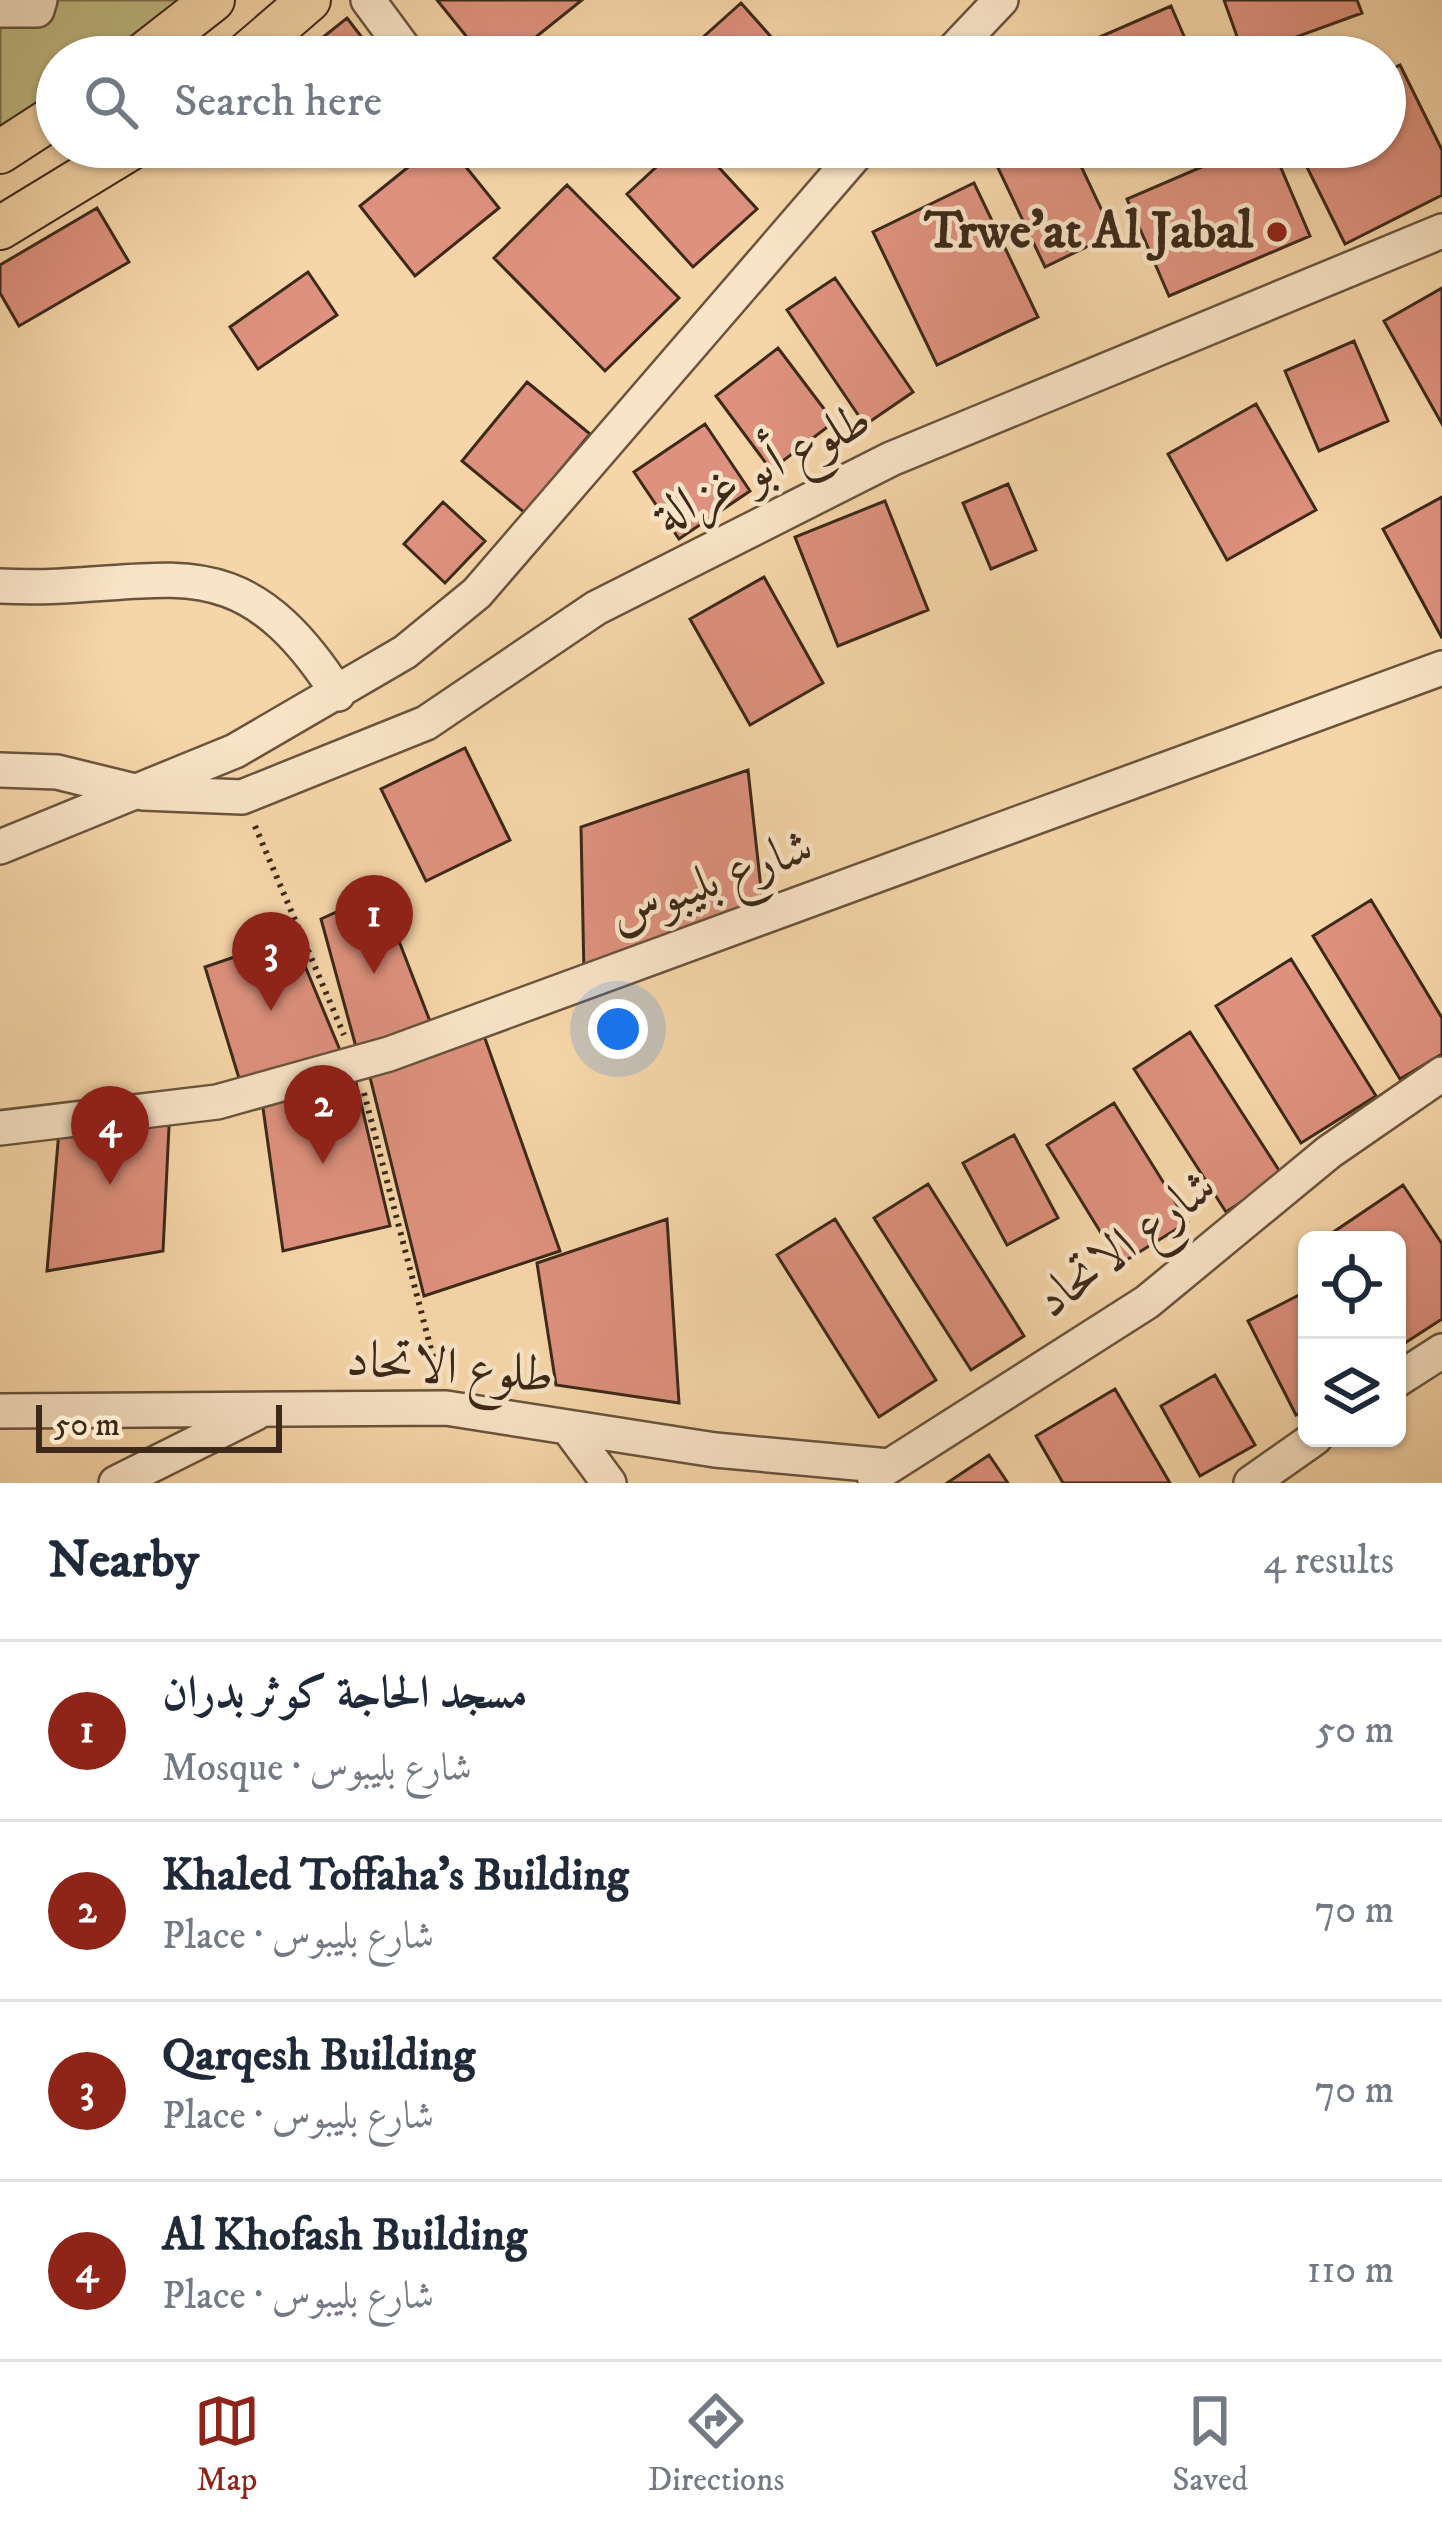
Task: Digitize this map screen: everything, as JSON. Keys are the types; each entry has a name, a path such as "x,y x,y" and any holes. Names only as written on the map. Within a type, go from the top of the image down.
{"main road":[{"path":"167,36 213,0"},
{"path":"267,36 309,0"},
{"path":"0,152 36,129"},
{"path":"0,228 99,168"}],"street":[{"path":"0,10 37,10 40,0"},
{"path":"368,0 395,36"},
{"path":"967,36 1001,0"},
{"path":"1,844 143,793 338,694 404,652 477,593 844,168"},
{"name":"طلوع أبو غزالة","path":"143,793 242,797 426,723 596,608 891,459 1442,231"},
{"path":"0,586 128,585 177,577 228,588 286,626 338,694"},
{"name":"شارع بليبوس","path":"0,1128 218,1102 356,1064 1442,668"},
{"path":"0,770 57,772 143,793"},
{"path":"57,772 68,820"},
{"name":"شارع الاتحاد","path":"876,1474 1147,1302 1329,1151 1442,1074"},
{"path":"1406,1374 1442,1351"},
{"name":"طلوع الاتحاد","path":"0,1412 446,1408 876,1474"},
{"path":"116,1483 262,1409"},
{"path":"569,1429 609,1483"},
{"path":"1251,1483 1302,1447"},
{"path":"716,1450 740,1483"}],"path":[{"path":"242,797 356,1064 446,1408"}],"shaded area":[{"path":"0,0 191,0 152,36 36,36 36,126 0,147"}],"building":[{"path":"437,0 582,0 537,36 466,36"},
{"path":"1224,0 1357,0 1362,13 1299,36 1237,36"},
{"path":"741,3 770,36 704,36"},
{"path":"1171,6 1184,36 1102,36"},
{"path":"347,18 361,36 324,36"},
{"path":"1406,77 1442,150 1442,195 1345,244 1307,168 1406,168"},
{"path":"407,168 467,168 499,208 415,276 360,206"},
{"path":"655,168 719,168 757,209 693,267 627,194"},
{"path":"998,168 1082,168 1113,234 1045,267"},
{"path":"1199,168 1281,168 1310,236 1169,296 1127,199"},
{"path":"974,183 1038,317 937,365 873,232"},
{"path":"567,185 679,298 605,371 494,258"},
{"path":"97,208 129,262 19,326 0,293 0,265"},
{"path":"308,272 337,315 258,369 230,327"},
{"path":"835,278 913,392 865,425 787,310"},
{"path":"1442,288 1442,424 1384,321"},
{"path":"1354,341 1388,421 1319,451 1285,371"},
{"path":"778,348 834,422 771,470 716,396"},
{"path":"527,382 590,434 525,513 462,461"},
{"path":"1256,404 1316,510 1227,560 1168,454"},
{"path":"705,424 750,491 679,539 634,472"},
{"path":"1008,484 1036,550 991,569 963,503"},
{"path":"1442,497 1442,638 1383,529"},
{"path":"885,501 928,610 838,646 795,537"},
{"path":"443,502 485,541 445,583 404,544"},
{"path":"764,577 823,683 750,725 690,619"},
{"path":"465,748 510,840 426,881 381,789"},
{"path":"748,770 764,916 584,975 581,827"},
{"path":"380,892 433,1029 359,1058 321,919"},
{"path":"1371,900 1442,1018 1442,1054 1400,1079 1313,936"},
{"path":"293,937 342,1055 242,1088 205,967"},
{"path":"1291,959 1376,1096 1301,1143 1216,1006"},
{"path":"482,1030 560,1251 424,1296 368,1069"},
{"path":"1190,1032 1282,1175 1226,1212 1134,1069"},
{"path":"354,1074 390,1226 283,1251 262,1101"},
{"path":"1114,1103 1188,1222 1120,1264 1047,1145"},
{"path":"170,1106 163,1251 47,1271 60,1119"},
{"path":"1014,1135 1058,1218 1007,1245 963,1163"},
{"path":"928,1184 1024,1336 971,1370 874,1218"},
{"path":"1403,1185 1442,1244 1442,1319 1406,1342 1406,1231 1335,1231"},
{"path":"667,1219 679,1403 556,1385 537,1263"},
{"path":"835,1219 936,1380 879,1417 777,1255"},
{"path":"1298,1296 1298,1414 1296,1415 1248,1321"},
{"path":"1215,1375 1255,1445 1200,1476 1161,1406"},
{"path":"1115,1389 1170,1483 1063,1483 1036,1436"},
{"path":"989,1455 1008,1483 947,1483"}],"place":[{"name":"Trwe'at Al Jabal","path":"1277,232"},
{"name":"مسجد الحاجة كوثر بدران","path":"374,974"},
{"name":"Qarqesh Building","path":"271,1011"},
{"name":"Khaled Toffaha's Building","path":"323,1164"},
{"name":"Al Khofash Building","path":"110,1185"}]}
